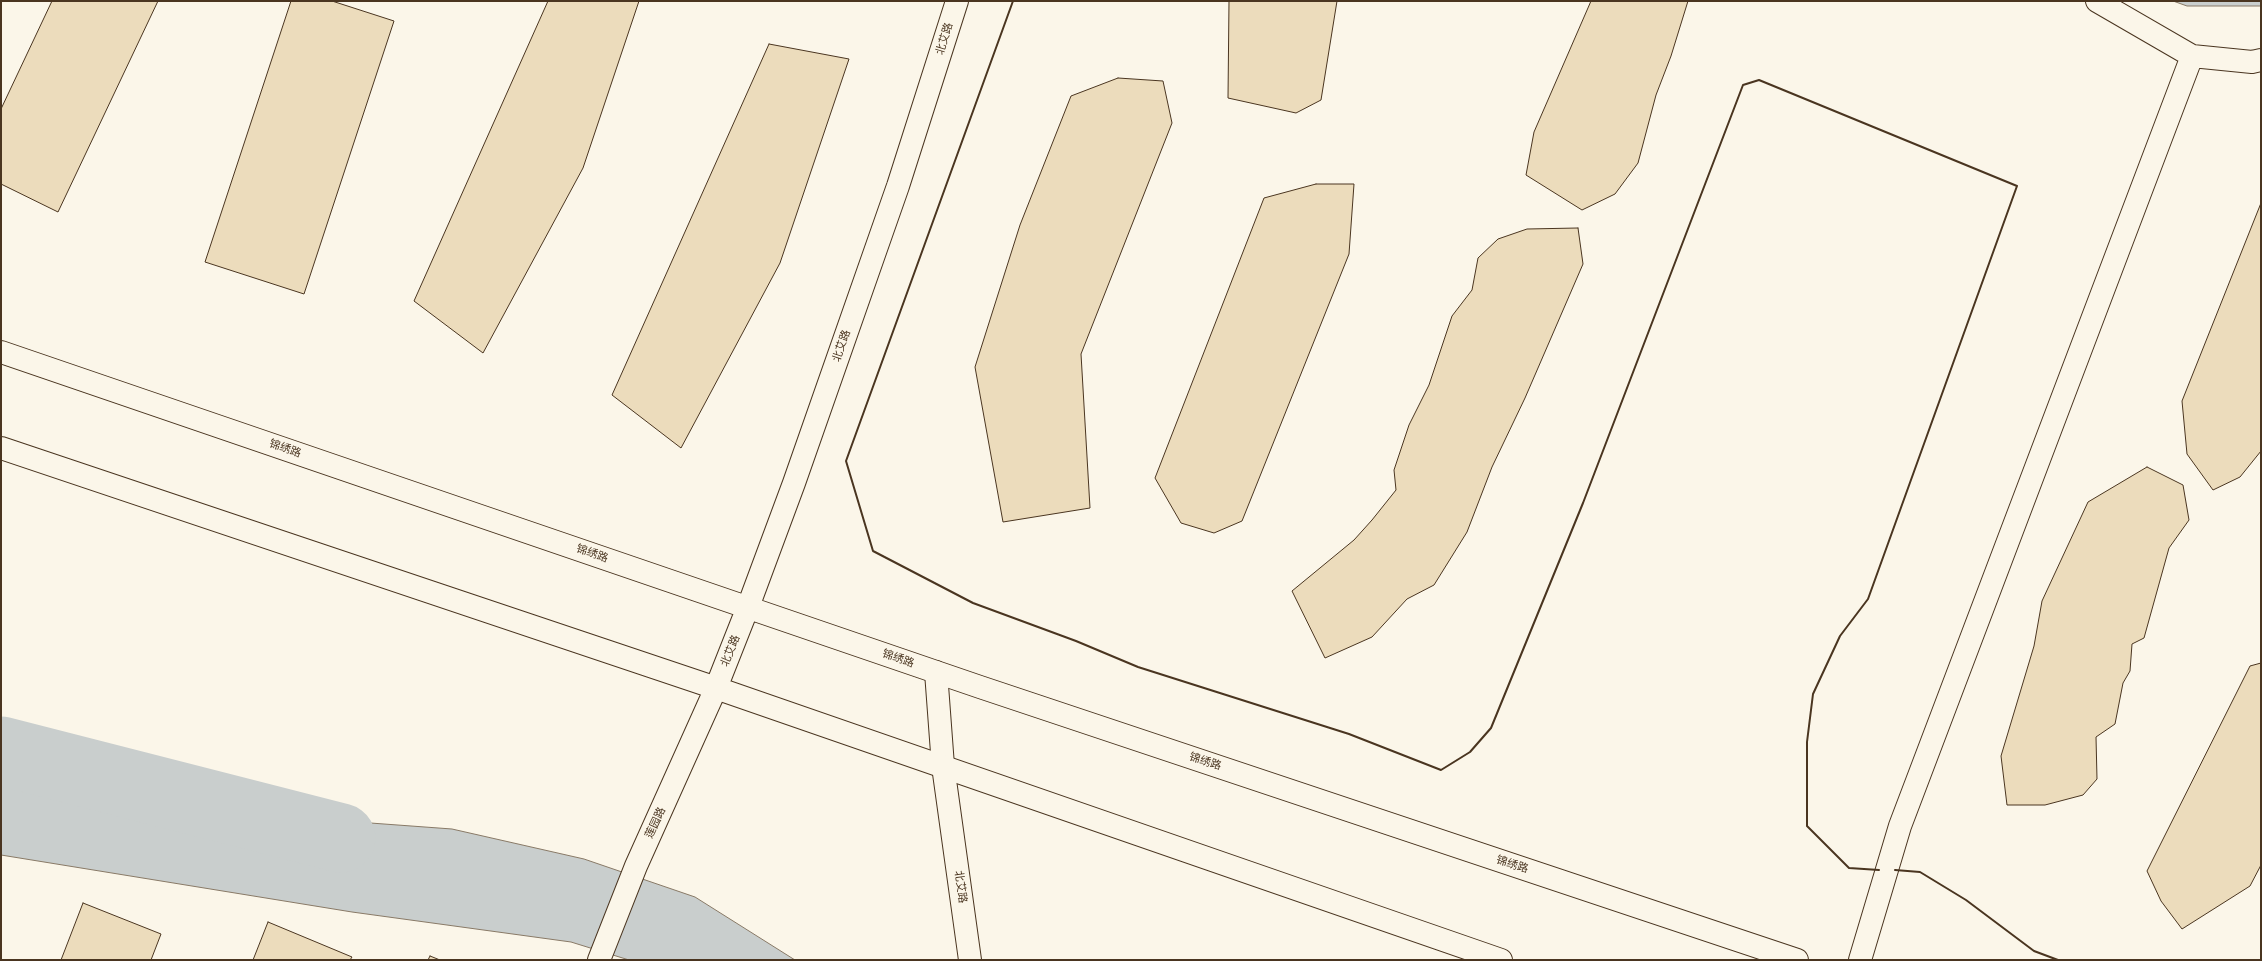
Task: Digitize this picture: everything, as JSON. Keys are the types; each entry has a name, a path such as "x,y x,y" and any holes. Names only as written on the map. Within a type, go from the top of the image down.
{"main road":[{"name":"北艾路","path":"716,688 794,483 895,193 957,1"},
{"path":"2097,1 2192,56 2252,62 2261,60"},
{"path":"1860,960 1900,826 2192,56"},
{"name":"锦绣路","path":"1,352 936,672 1797,960"},
{"path":"1,448 716,688 1501,960"},
{"name":"北艾路","path":"936,672 943,766 970,960"},
{"name":"莲园路","path":"599,960 636,866 716,688"}],"shaded area":[{"path":"2173,1 2261,1 2261,6 2187,6"},
{"path":"1,764 57,766 248,814 452,829 584,859 695,897 795,960 629,960 571,942 352,912 1,855"}],"building":[{"path":"52,1 158,1 58,212 1,184 1,109"},
{"path":"291,1 332,1 394,21 304,294 205,262"},
{"path":"548,1 639,1 583,168 483,353 414,301"},
{"path":"1229,1 1337,1 1321,100 1296,113 1228,98"},
{"path":"1591,1 1688,1 1671,56 1656,95 1638,163 1615,194 1582,210 1526,175 1534,132"},
{"path":"769,44 849,59 780,263 681,448 612,395"},
{"path":"1118,78 1163,81 1172,123 1081,354 1090,508 1003,522 975,367 1020,225 1071,96"},
{"path":"1316,184 1354,184 1349,254 1242,521 1214,533 1181,523 1155,478 1264,198"},
{"path":"2261,203 2261,451 2240,477 2213,490 2187,454 2182,401"},
{"path":"1578,228 1583,264 1525,398 1492,467 1467,532 1434,585 1407,599 1372,637 1325,658 1292,591 1354,540 1396,490 1394,470 1409,425 1429,385 1452,316 1472,290 1478,258 1498,239 1527,229"},
{"path":"2147,467 2183,485 2189,520 2169,548 2144,638 2132,644 2130,671 2123,683 2115,724 2096,737 2097,779 2083,795 2045,805 2007,805 2001,756 2034,646 2042,601 2088,502"},
{"path":"2261,663 2261,865 2250,886 2182,929 2161,901 2147,871 2250,666"},
{"path":"83,903 161,934 151,960 61,960"},
{"path":"268,922 352,957 350,960 253,960"},
{"path":"430,956 440,960 428,960"}],"waterway":[{"path":"1,751 341,838"}],"wall":[{"path":"1013,1 846,461 873,551 973,603 1076,641 1138,667 1349,734 1441,770 1470,752 1491,728 1583,503 1743,85 1759,80 2017,186 1868,599 1840,636 1813,694 1807,742 1807,826 1849,868 1879,870"},
{"path":"1895,870 1920,872 1966,900 2034,951 2058,960"}]}
